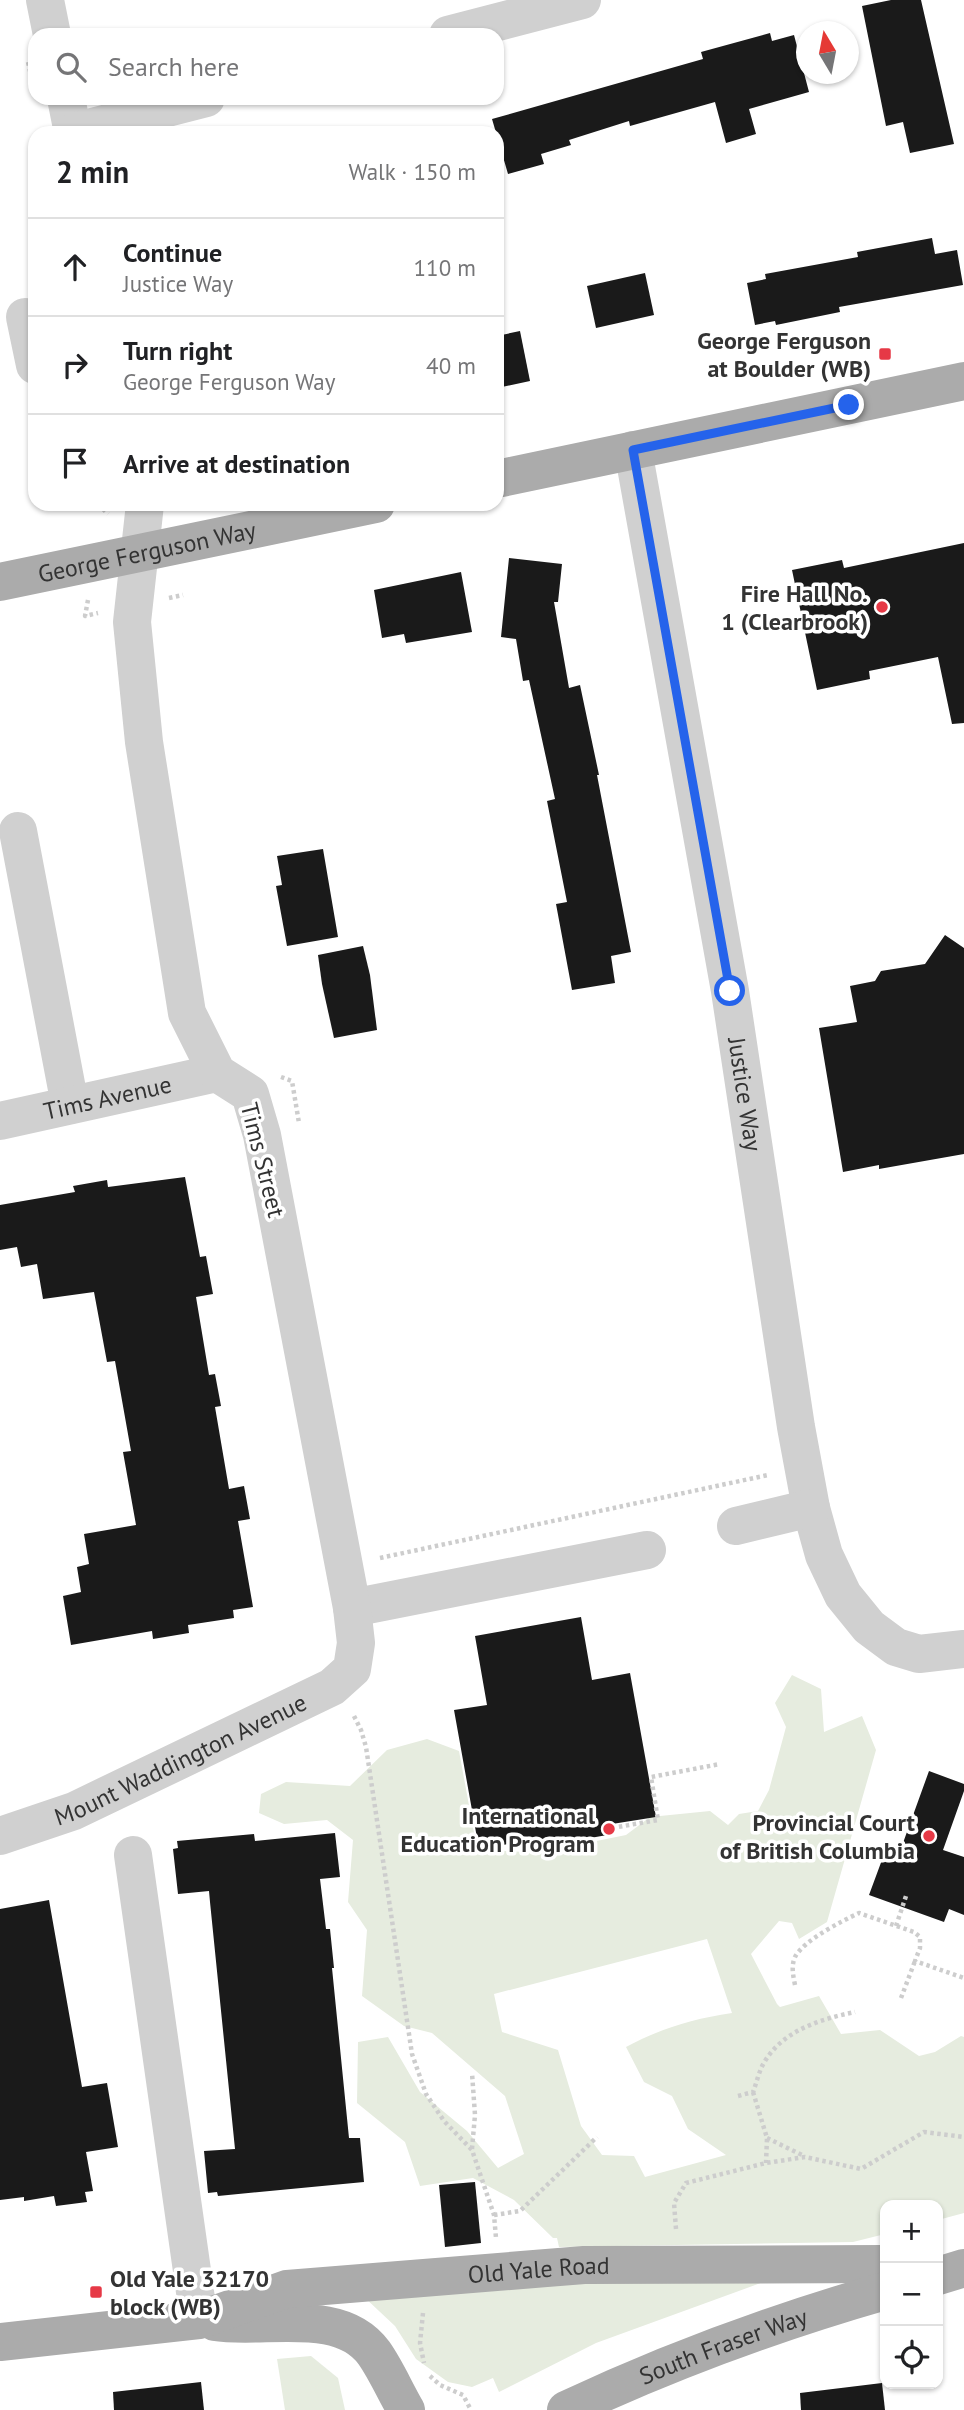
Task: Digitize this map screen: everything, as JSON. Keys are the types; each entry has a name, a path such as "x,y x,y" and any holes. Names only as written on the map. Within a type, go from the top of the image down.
{"main road":[{"path":"504,478 964,381"},
{"name":"George Ferguson Way","path":"0,582 342,511"},
{"path":"943,2263 964,2262"},
{"name":"Old Yale Road","path":"0,2342 199,2320 287,2290 584,2265 880,2264"},
{"path":"943,2274 964,2268"},
{"name":"South Fraser Way","path":"566,2410 701,2354 837,2305 880,2292"},
{"name":"Old Yale Road","path":"199,2320 237,2326 319,2323 349,2332 373,2351 406,2410"}],"street":[{"path":"45,0 51,28"},
{"path":"475,28 582,0"},
{"path":"71,121 165,105"},
{"path":"20,318 28,343"},
{"name":"Justice Way","path":"633,450 730,991 811,1508 824,1555 843,1595 869,1627 896,1647 919,1654 964,1649"},
{"path":"144,511 132,622 144,742 187,1013 217,1073"},
{"path":"18,831 70,1105"},
{"name":"Tims Avenue","path":"0,1121 217,1073"},
{"name":"Tims Street","path":"217,1073 250,1094 262,1135 345,1566 356,1643 352,1669"},
{"path":"736,1526 811,1508"},
{"path":"352,1608 647,1550"},
{"name":"Mount Waddington Avenue","path":"0,1836 74,1811 332,1687 352,1669"},
{"path":"133,1855 199,2320"}],"path":[{"path":"104,511 108,515"},
{"path":"345,1566 804,1468"},
{"path":"352,1713 366,1747 412,2054 426,2094 444,2121 472,2150"},
{"path":"612,1828 658,1820 651,1777 720,1764"},
{"path":"896,1926 906,1896"},
{"path":"795,1984 792,1970 796,1956 804,1947 838,1923 859,1913 914,1932 920,1937 920,1948 901,1998"},
{"path":"915,1961 964,1978"},
{"path":"766,2164 767,2138 754,2092 763,2063 778,2043 820,2020 855,2012"},
{"path":"472,2073 475,2115 472,2150 494,2215 520,2211 597,2137"},
{"path":"738,2096 754,2092"},
{"path":"767,2138 805,2157 861,2169 923,2132 964,2137"},
{"path":"674,2203 686,2183 805,2157"},
{"path":"423,2308 420,2343 425,2372 440,2385 463,2395 471,2410"}],"shaded area":[{"path":"792,1675 821,1689 824,1732 862,1716 876,1750 827,1922 799,1939 792,1923 779,1921 751,1954 780,2007 819,1996 841,2034 880,2030 919,2056 935,2052 961,2036 964,2037 964,2213 943,2219 943,2200 880,2200 880,2235 853,2242 559,2247 557,2238 553,2238 514,2200 473,2178 420,2186 405,2142 357,2103 358,2042 388,2037 420,2092 467,2131 498,2168 524,2154 505,2096 432,2033 404,2026 362,1996 367,1930 348,1902 353,1840 327,1820 284,1824 259,1813 261,1794 286,1782 350,1786 387,1750 427,1739 459,1751 477,1849 537,1853 626,1835 650,1817 710,1811 728,1825 739,1814 758,1811 769,1790 786,1727 775,1703","holes":["707,1939 732,2013 678,2025 626,2047 644,2082 672,2096 688,2129 726,2155 645,2177 634,2156 602,2155 581,2126 558,2050 502,2032 494,1994"]},
{"path":"584,2276 769,2280 596,2343 499,2392 493,2378 472,2387 448,2382 416,2359 395,2326 363,2296"},
{"path":"311,2356 338,2378 345,2410 285,2410 277,2359"}],"building":[{"path":"891,0 921,0 954,144 910,153 903,122 886,126 862,6"},
{"path":"770,33 772,41 794,35 796,84 807,84 809,92 749,109 756,134 726,143 715,102 630,126 629,121 569,140 571,145 541,154 544,164 508,174 504,160 504,126 494,126 492,119 703,59 701,52"},
{"path":"932,238 935,254 957,250 963,285 839,307 840,312 776,325 775,321 755,325 747,283 766,279 765,274 858,257 857,252"},
{"path":"645,273 654,315 596,328 587,286"},
{"path":"520,331 530,381 504,387 504,334"},
{"name":"Fire Hall No. 1 (Clearbrook)","path":"964,543 964,723 952,724 938,657 869,671 870,679 817,690 792,570 842,560 844,568"},
{"path":"509,558 562,564 558,602 554,602 569,688 580,685 631,952 611,956 615,983 572,990 556,904 567,902 547,801 555,799 529,680 523,681 516,639 501,637"},
{"path":"461,572 472,632 406,643 404,634 382,638 374,590"},
{"path":"323,849 338,937 287,946 276,886 282,885 277,856"},
{"path":"945,935 964,948 964,1154 879,1169 879,1165 843,1172 819,1028 857,1022 850,986 875,981 881,971 925,964"},
{"path":"363,946 370,975 377,1030 334,1038 318,955"},
{"path":"185,1177 200,1257 206,1256 213,1294 196,1297 209,1375 215,1374 221,1406 215,1407 229,1489 244,1486 250,1519 238,1521 253,1607 233,1610 234,1618 188,1625 189,1633 153,1639 152,1631 71,1645 63,1596 81,1592 77,1567 89,1564 84,1534 136,1525 123,1452 131,1451 115,1361 107,1362 94,1292 43,1299 37,1264 21,1267 17,1247 0,1250 0,1205 75,1192 73,1186 107,1180 108,1187"},
{"path":"581,1617 592,1680 630,1673 656,1817 612,1824 613,1834 533,1848 531,1840 479,1849 454,1710 487,1705 475,1636"},
{"name":"Provincial Court of British Columbia","path":"929,1771 964,1784 964,1791 943,1850 964,1857 964,1915 949,1909 944,1922 869,1895 886,1849 899,1854"},
{"path":"335,1833 340,1877 320,1879 326,1929 330,1929 349,2138 360,2138 364,2182 218,2196 217,2192 208,2193 204,2151 235,2149 209,1891 178,1894 173,1849 178,1848 177,1841 254,1834 255,1841"},
{"path":"49,1900 82,2087 107,2083 118,2147 86,2152 93,2191 85,2192 87,2202 56,2206 54,2196 24,2201 24,2197 0,2200 0,1909"},
{"path":"475,2182 481,2243 445,2247 439,2185"},
{"path":"201,2382 204,2410 114,2410 113,2392"},
{"path":"880,2383 885,2410 801,2410 800,2393"}],"place":[{"name":"George Ferguson at Boulder (WB)","path":"885,354"},
{"name":"Fire Hall No. 1 (Clearbrook)","path":"882,607"},
{"name":"International Education Program","path":"609,1829"},
{"name":"Provincial Court of British Columbia","path":"929,1836"},
{"name":"Old Yale 32170 block (WB)","path":"96,2292"}],"route":[{"path":"730,991 633,450 849,405"}]}
